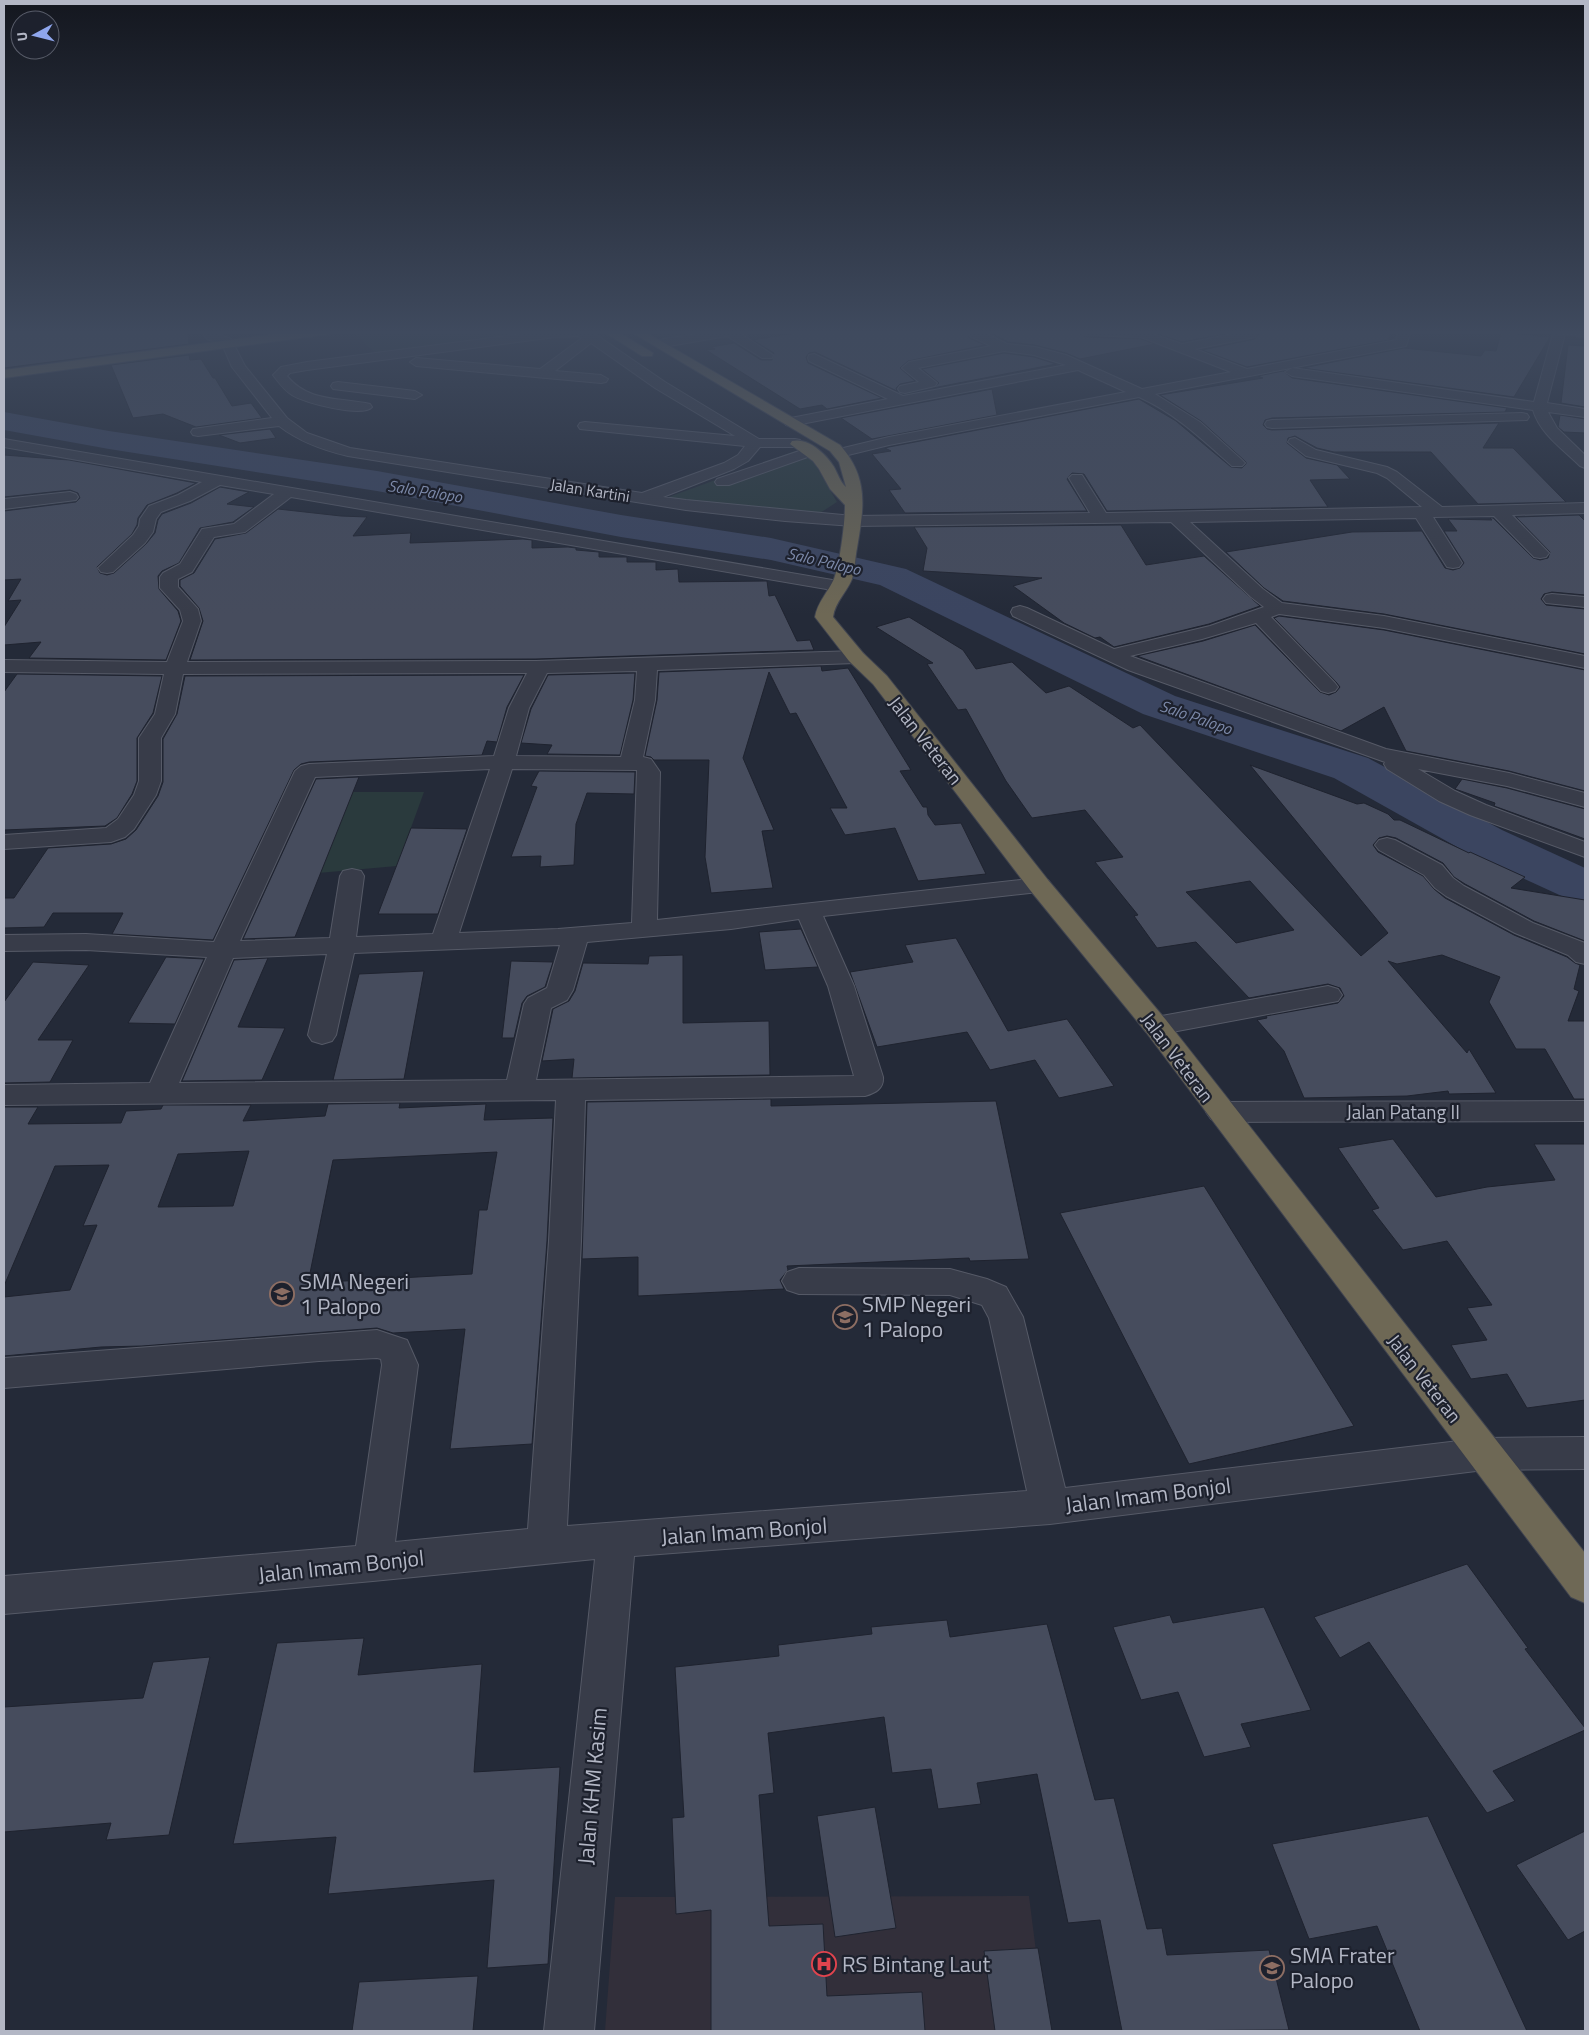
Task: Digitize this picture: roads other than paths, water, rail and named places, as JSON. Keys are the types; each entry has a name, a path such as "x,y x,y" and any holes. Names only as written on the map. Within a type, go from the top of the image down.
{"highway":[{"path":"796,425 840,453"},
{"path":"772,430 811,451 826,467 836,486 853,504"},
{"name":"Jalan Veteran","path":"840,453 852,473 854,487 853,521 840,582 825,610 824,617 856,657 880,680 1039,885 1156,1026 1585,1584"}],"street":[{"path":"198,432 252,425"},
{"name":"Jalan Kartini","path":"287,425 302,436 324,446 348,452 667,502 785,516 853,521 1175,517 1585,508"},
{"path":"726,425 756,443"},
{"path":"840,453 889,441 974,425"},
{"path":"1195,425 1237,463"},
{"path":"1548,425 1551,431 1584,461"},
{"path":"585,426 756,443 795,443"},
{"path":"1295,442 1311,453 1382,470 1392,475 1430,512 1453,563"},
{"path":"4,443 287,492 840,582"},
{"path":"643,498 729,466 743,458 756,443"},
{"path":"667,502 811,451"},
{"path":"1077,478 1101,518"},
{"path":"107,568 141,537 148,524 148,519 155,509 184,498 216,480"},
{"path":"4,842 111,835 126,824 145,795 150,781 150,738 165,714 175,667 192,621 192,614 189,609 169,588 169,577 186,568 208,533 239,528 287,492"},
{"path":"4,504 70,497"},
{"path":"1499,511 1540,553"},
{"path":"1175,517 1257,593 1269,612 1328,687"},
{"path":"1552,598 1585,602"},
{"path":"1020,612 1143,669 1381,755 1508,780 1585,800"},
{"path":"1112,655 1269,612 1384,622 1585,662"},
{"path":"4,666 290,669 647,666 856,657"},
{"path":"631,763 645,700 647,666"},
{"path":"443,942 519,708 540,667"},
{"path":"1381,755 1447,796 1478,810 1585,850"},
{"path":"161,1092 223,950 306,773 316,770 503,762 643,764 649,772 644,930"},
{"path":"1387,845 1433,870 1444,884 1455,892 1524,928 1577,949 1585,956"},
{"path":"322,1035 342,946 352,876"},
{"path":"7,949 86,942 223,950 576,935 731,921 808,910 1039,885"},
{"path":"4,1095 864,1086 869,1082 869,1077 841,986 808,910"},
{"path":"520,1089 538,1004 557,994 560,990 576,935"},
{"path":"1156,1026 1328,995"},
{"path":"546,1545 565,1240 571,1090"},
{"name":"Jalan Patang II","path":"1221,1112 1585,1111"},
{"path":"799,1281 950,1282 977,1288 994,1296 1006,1317 1050,1507"},
{"path":"4,1373 318,1347 377,1344 394,1350 400,1366 373,1563"},
{"name":"Jalan Imam Bonjol","path":"4,1595 373,1563 546,1545 1050,1507 1484,1454 1585,1453"},
{"name":"Jalan KHM Kasim","path":"569,2031 616,1540"}],"waterway":[{"name":"Salo Palopo","path":"26,425 109,440 377,481 621,526 771,549 893,577 1159,705 1351,768 1484,841 1585,887"}],"place":[{"name":"SMA Negeri 1 Palopo","path":"282,1294"},
{"name":"SMP Negeri 1 Palopo","path":"845,1317"},
{"name":"RS Bintang Laut","path":"824,1964"},
{"name":"SMA Frater Palopo","path":"1272,1968"}]}
